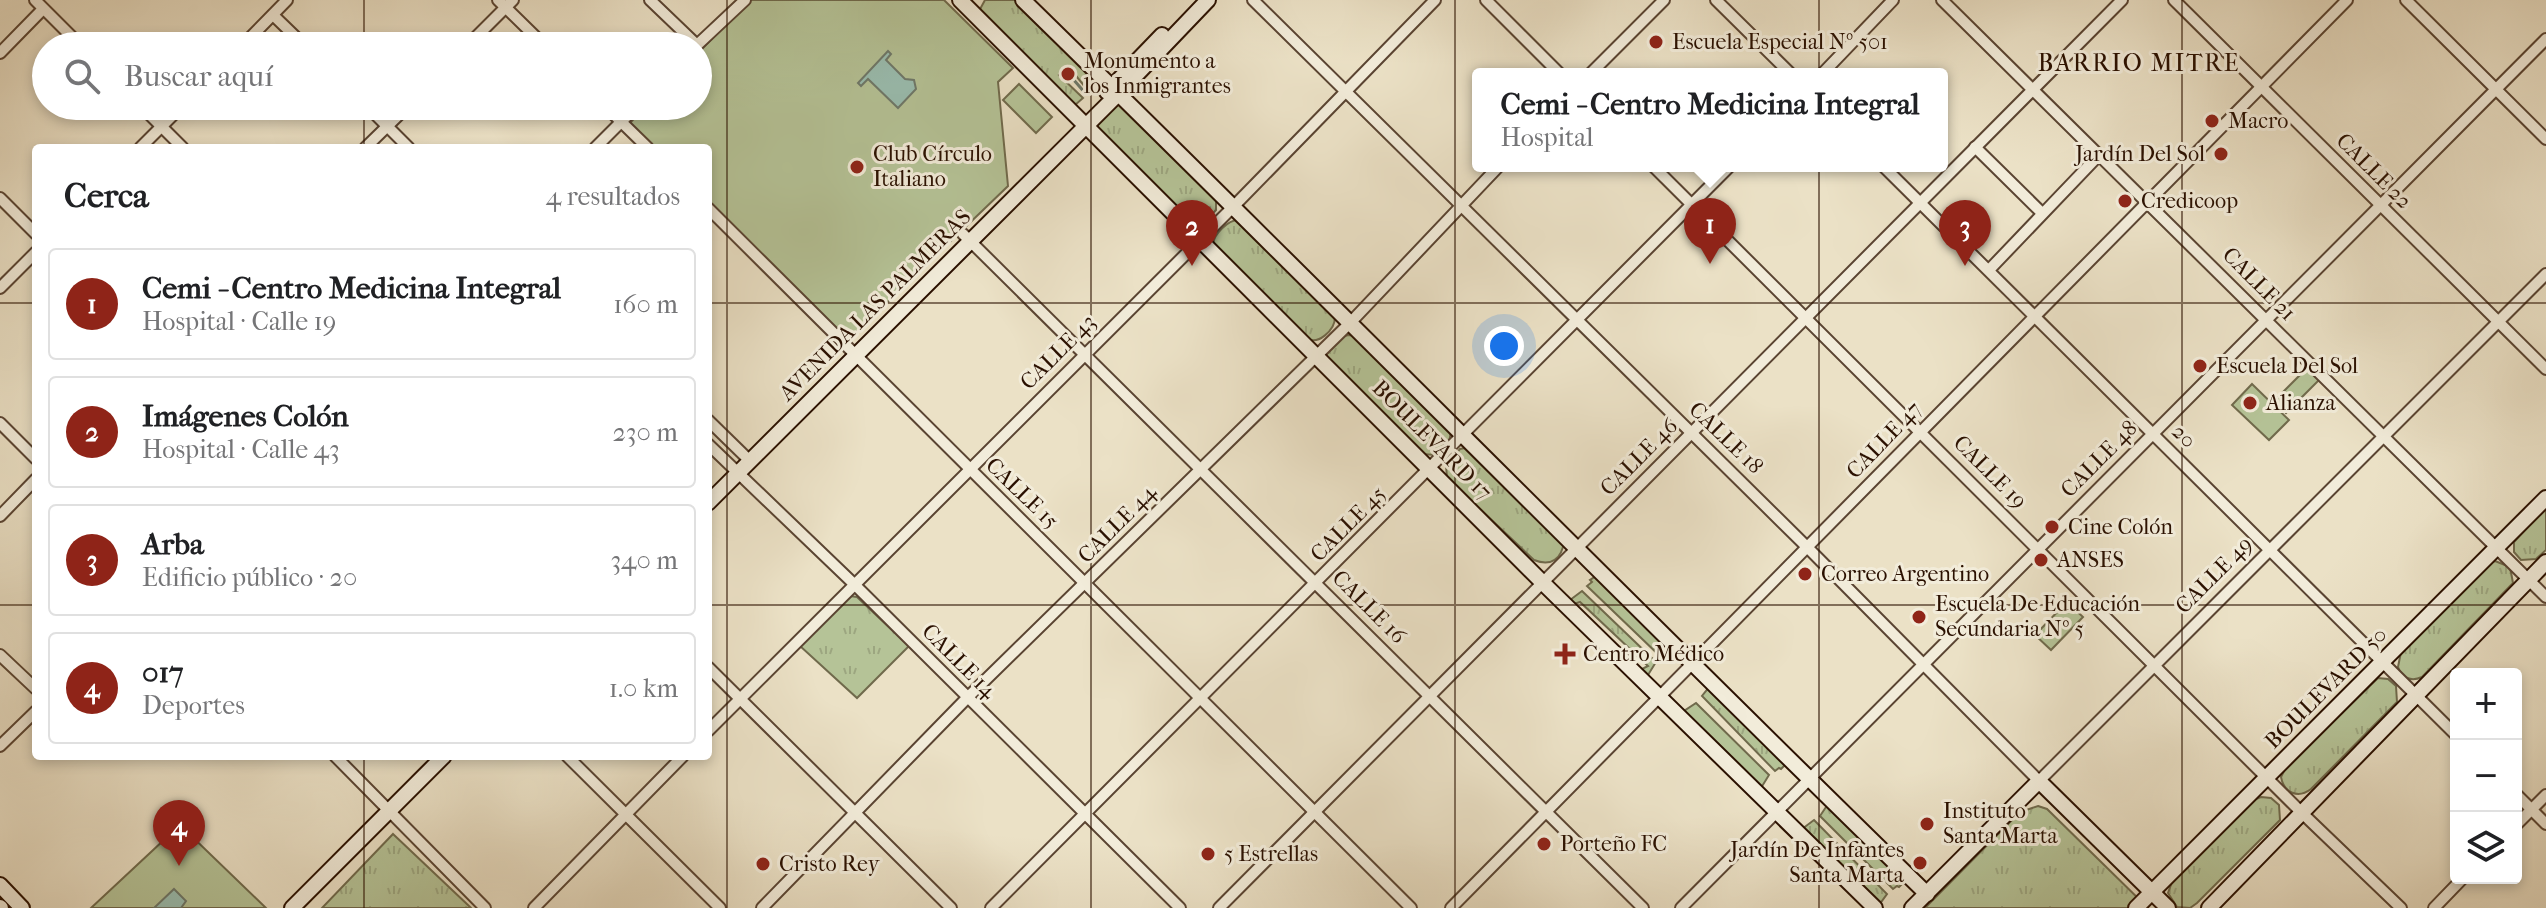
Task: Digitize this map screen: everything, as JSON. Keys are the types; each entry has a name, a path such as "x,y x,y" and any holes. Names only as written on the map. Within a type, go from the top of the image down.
{"main road":[{"name":"BOULEVARD 17","path":"1023,0 1927,894"},
{"name":"AVENIDA LAS PALMERAS","path":"1115,90 1196,0"},
{"name":"AVENIDA LAS PALMERAS","path":"712,498 747,458 966,238 1208,0"},
{"name":"BOULEVARD 17","path":"967,2 1082,122 1543,583 1875,908"},
{"name":"AVENIDA LAS PALMERAS","path":"712,489 735,471"},
{"name":"BOULEVARD 50","path":"2136,908 2546,498"},
{"path":"2209,908 2546,562"},
{"path":"305,908 440,760"},
{"path":"292,908 452,760"},
{"name":"CALLE 18","path":"2039,781 2168,908"},
{"name":"CALLE 49","path":"1912,908 2039,781"},
{"path":"0,885 22,908"}],"street":[{"path":"35,0 67,32"},
{"path":"256,32 287,0"},
{"path":"650,0 683,32"},
{"path":"711,32 745,0"},
{"name":"CALLE 18","path":"1253,0 1808,548 2039,781"},
{"name":"CALLE 43","path":"712,727 1234,206 1435,0"},
{"path":"1486,0 1554,68"},
{"path":"1596,68 1664,0"},
{"path":"1716,0 1785,68"},
{"path":"1828,68 1893,0"},
{"name":"CALLE 21","path":"1942,0 2546,597"},
{"name":"CALLE 46","path":"1219,908 2122,0"},
{"name":"CALLE 22","path":"2174,0 2546,369"},
{"name":"CALLE 47","path":"1451,908 2347,0"},
{"path":"2406,0 2546,139"},
{"path":"479,32 505,2 532,32"},
{"path":"0,53 43,9"},
{"path":"273,15 291,32"},
{"name":"CALLE 48","path":"1681,908 2546,39"},
{"path":"156,120 179,144"},
{"path":"144,144 168,120"},
{"path":"382,120 405,144"},
{"path":"369,144 394,120"},
{"path":"599,144 621,122 644,144"},
{"path":"1975,147 2042,213"},
{"path":"1989,270 2099,155"},
{"name":"CALLE 44","path":"762,908 967,698 1350,323 1493,172"},
{"name":"CALLE 19","path":"1659,172 2401,908"},
{"name":"CALLE 45","path":"991,908 1724,172"},
{"name":"20","path":"1889,172 2450,729"},
{"path":"0,198 32,230"},
{"name":"CALLE 15","path":"712,212 1411,908"},
{"name":"CALLE 16","path":"966,238 1643,908"},
{"path":"0,288 32,256"},
{"name":"CALLE 49","path":"2039,781 2546,274"},
{"path":"0,423 32,455"},
{"path":"712,424 747,458"},
{"name":"CALLE 14","path":"712,448 854,584 1180,908"},
{"path":"0,516 32,483"},
{"path":"0,655 32,685"},
{"path":"712,671 951,908"},
{"path":"0,746 32,715"},
{"path":"339,760 485,908"},
{"path":"571,760 720,908"},
{"path":"534,908 679,760"},
{"path":"2522,819 2546,795"},
{"path":"2522,800 2546,824"},
{"path":"2434,908 2457,884"}],"green space":[{"name":"Club Círculo Italiano","path":"750,0 944,0 1013,68 998,82 1008,186 848,340 712,206 712,144 649,144 629,124 633,120 712,120 712,39"},
{"path":"985,0 1018,0 1101,83 1090,93 1068,66 1059,75 1083,98 1074,106 979,11"},
{"path":"1019,84 1052,117 1036,133 1003,100"},
{"path":"1116,103 1123,106 1216,199 1216,210 1202,225 1193,225 1099,133 1095,125"},
{"path":"1238,220 1335,317 1325,335 1316,340 1306,338 1213,244 1222,228"},
{"path":"1349,335 1355,336 1451,431 1449,443 1435,455 1422,454 1326,358 1334,343"},
{"path":"2310,365 2322,377 2286,413 2274,401"},
{"path":"2252,384 2289,420 2269,440 2232,405"},
{"path":"1460,449 1471,450 1564,541 1561,553 1555,560 1546,563 1534,560 1447,478 1446,465"},
{"path":"2546,507 2546,550 2536,559 2521,560 2514,552 2514,542"},
{"path":"2495,561 2510,567 2513,583 2422,677 2411,679 2404,676 2398,667 2401,652"},
{"path":"1596,576 1672,651 1668,656 1666,654 1662,658 1587,586"},
{"path":"1582,591 1656,662 1648,675 1642,669 1648,666 1580,602 1574,604 1570,600"},
{"path":"850,596 857,597 909,646 857,698 800,646"},
{"path":"2067,602 2083,617 2051,650 2035,635"},
{"path":"2378,678 2388,679 2396,686 2397,702 2311,789 2301,794 2288,790 2281,777 2286,767"},
{"path":"1710,686 1787,763 1781,769 1775,771 1702,696"},
{"path":"1696,703 1769,775 1761,788 1684,711"},
{"path":"2261,797 2271,798 2279,805 2280,820 2197,903 2190,908 2177,907 2168,893 2172,882"},
{"path":"1828,804 1905,881 1899,887 1893,889 1820,816"},
{"path":"2038,806 2047,809 2148,908 1925,908 2020,812"},
{"path":"1814,820 1887,894 1879,905 1802,829"},
{"path":"180,825 266,908 91,908"},
{"path":"393,834 469,906 471,908 322,908"}],"water":[{"path":"888,51 891,54 886,60 905,79 914,80 916,89 898,108 868,79 861,86 858,83"},
{"path":"174,889 186,901 181,908 154,908"}],"waterway":[{"path":"1073,79 1086,94"}],"place":[{"name":"Escuela Especial Nº 501","path":"1656,42"},
{"name":"Monumento a los Inmigrantes","path":"1068,74"},
{"name":"Macro","path":"2212,121"},
{"name":"Jardín Del Sol","path":"2221,154"},
{"name":"Club Círculo Italiano","path":"857,167"},
{"name":"Credicoop","path":"2125,201"},
{"name":"Cemi - Centro Medicina Integral","path":"1710,264"},
{"name":"Imágenes Colón","path":"1192,266"},
{"name":"Arba","path":"1965,266"},
{"name":"Escuela Del Sol","path":"2200,366"},
{"name":"Alianza","path":"2250,403"},
{"name":"Cine Colón","path":"2052,527"},
{"name":"ANSES","path":"2041,560"},
{"name":"Correo Argentino","path":"1805,574"},
{"name":"Escuela De Educación Secundaria Nº 5","path":"1919,617"},
{"name":"Centro Médico","path":"1565,654"},
{"name":"Instituto Santa Marta","path":"1927,824"},
{"name":"Porteño FC","path":"1544,844"},
{"name":"5 Estrellas","path":"1208,854"},
{"name":"Jardín De Infantes Santa Marta","path":"1920,863"},
{"name":"Cristo Rey","path":"763,864"},
{"name":"017","path":"179,866"}],"district":[{"name":"BARRIO MITRE","path":"2139,63"}]}
